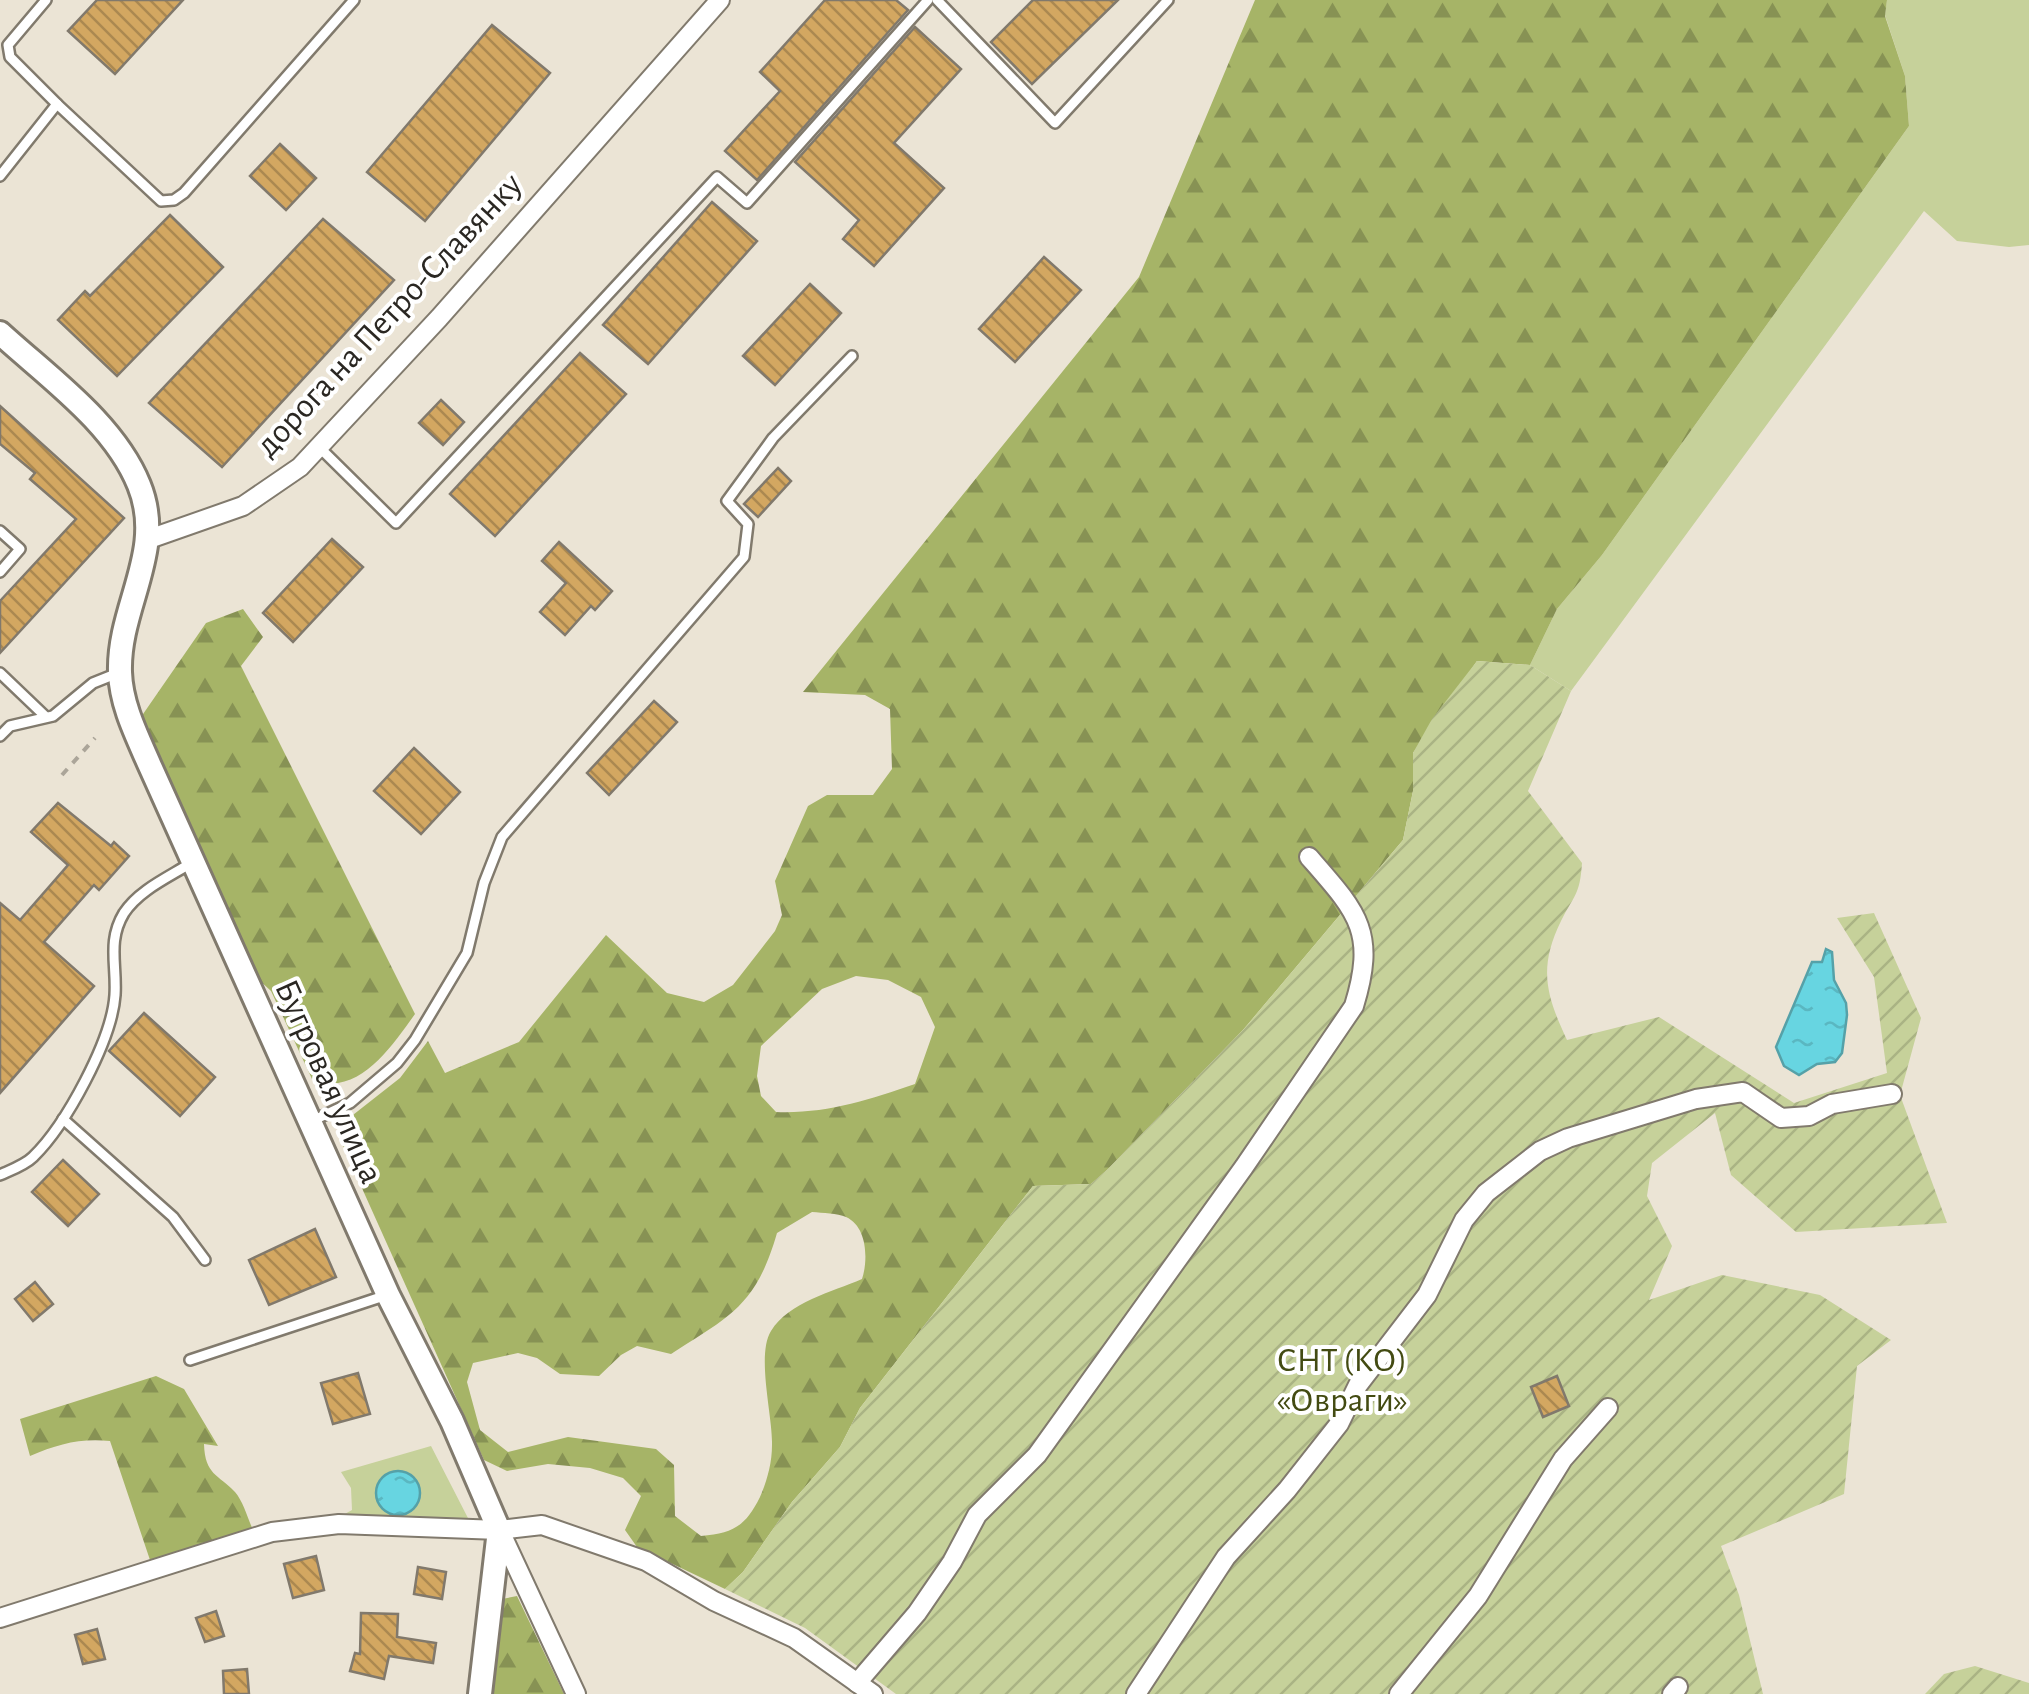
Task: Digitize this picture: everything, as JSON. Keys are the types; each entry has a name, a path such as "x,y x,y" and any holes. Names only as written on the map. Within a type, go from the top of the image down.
{"street":[{"name":"дорога на Петро-Славянку","path":"149,540 242,506 300,467 439,318 720,0"},
{"path":"0,333 87,413 123,455 139,484 148,512 149,540 143,572 126,620 120,672"},
{"name":"Бугровая улица","path":"120,672 126,709 150,766 499,1530"},
{"path":"0,1618 272,1532 339,1524 499,1530 542,1525 646,1560 714,1601 794,1638 865,1688 952,1562 977,1516 1037,1455 1354,1006 1363,976 1365,946 1358,918 1310,857"},
{"path":"1136,1694 1226,1557 1339,1424 1358,1385 1427,1295 1464,1220 1486,1193 1540,1151 1568,1138 1696,1099 1743,1092 1781,1118 1809,1116 1832,1104 1892,1094"},
{"path":"1399,1694 1478,1596 1564,1459 1608,1408"},
{"path":"480,1694 499,1530"},
{"path":"499,1530 576,1694"}],"lane":[{"path":"46,0 8,45 10,56 161,201 174,200 184,193 354,0"},
{"path":"318,447 396,523 717,177 748,203 928,0"},
{"path":"937,0 1054,123 1168,0"},
{"path":"0,176 57,104"},
{"path":"310,1122 350,1103 397,1063 416,1040 467,953 484,883 502,837 744,557 748,524 726,501 773,438 852,356"},
{"path":"0,532 20,549 0,572"},
{"path":"0,736 10,726 53,716 93,683 120,672"},
{"path":"0,673 46,717"},
{"path":"0,1175 32,1159 63,1119 88,1076 116,994 113,937 125,912 140,895 194,862"},
{"path":"63,1119 173,1217 205,1260"},
{"path":"190,1360 388,1294"}],"path":[{"path":"62,775 95,738"}],"green space":[{"path":"1255,0 1887,0 1885,16 1905,76 1909,126 1602,555 1557,609 1530,665 1477,661 1413,753 1413,791 1403,840 1243,1030 1108,1169 1091,1184 1033,1186 860,1408 840,1447 792,1502 743,1572 725,1589 637,1547 625,1530 641,1496 623,1478 590,1468 548,1464 507,1471 484,1460 339,1137 344,1122 400,1078 428,1041 445,1073 519,1042 606,935 667,993 704,1002 733,985 775,931 782,915 775,881 808,806 827,795 873,795 892,769 890,709 865,695 803,692 1139,277","holes":["856,976 888,980 921,997 935,1027 915,1084 830,1108 776,1112 761,1096 757,1076 761,1046 822,989","812,1212 846,1217 859,1228 864,1245 864,1272 862,1279 800,1305 771,1331 765,1355 772,1433 770,1465 760,1497 737,1527 701,1536 675,1516 674,1465 656,1449 568,1437 508,1452 480,1430 467,1382 473,1363 518,1353 537,1358 560,1374 599,1376 637,1346 671,1354 738,1307 760,1277 777,1233"]},
{"path":"1887,0 2029,0 2029,245 2009,247 1957,241 1924,211 1571,691 1530,665 1557,609 1602,555 1909,126 1905,76 1885,15"},
{"path":"243,609 263,637 241,666 415,1014 372,1066 344,1082 312,1079 271,991 258,979 141,717 206,623"},
{"name":"СНТ (КО) «Овраги»","path":"1477,661 1530,665 1571,691 1528,791 1582,863 1578,889 1554,938 1547,967 1550,995 1567,1040 1659,1017 1794,1103 1887,1073 1874,977 1837,918 1874,913 1921,1018 1900,1095 1947,1223 1796,1232 1731,1175 1715,1113 1652,1163 1647,1196 1672,1246 1649,1300 1722,1275 1820,1295 1891,1340 1857,1366 1844,1494 1721,1546 1739,1595 1763,1694 896,1694 805,1628 725,1589 743,1572 792,1502 840,1447 860,1408 1033,1186 1091,1184 1108,1169 1243,1030 1403,840 1413,791 1413,753 1432,719"},
{"path":"156,1376 184,1389 218,1446 204,1444 210,1468 238,1496 253,1530 151,1563 110,1441 69,1443 30,1456 20,1419"},
{"path":"431,1446 470,1522 334,1520 352,1510 351,1488 341,1472"},
{"path":"517,1596 564,1694 491,1694 502,1599"},
{"path":"1975,1666 2029,1683 2029,1694 1925,1694 1944,1674"}],"water":[{"path":"1826,949 1832,952 1834,980 1846,1003 1842,1053 1835,1062 1817,1064 1799,1075 1784,1066 1776,1047 1812,962 1822,962"},
{"path":"398,1471 414,1477 420,1493 414,1509 398,1515 382,1509 376,1493 382,1477"}],"building":[{"path":"97,0 183,0 115,74 68,31"},
{"path":"825,0 896,0 908,10 757,180 725,151 780,91 760,72"},
{"path":"1033,0 1118,0 1032,84 991,42"},
{"path":"492,25 550,73 425,221 367,172"},
{"path":"915,27 961,69 894,143 944,188 874,266 843,239 859,220 795,162"},
{"path":"280,144 316,178 286,210 250,176"},
{"path":"712,202 757,241 648,364 603,325"},
{"path":"170,215 223,267 117,376 58,320 85,291 90,296"},
{"path":"323,219 394,280 222,467 149,403"},
{"path":"1044,257 1081,290 1015,362 979,329"},
{"path":"810,284 841,313 775,385 743,356"},
{"path":"580,353 626,394 495,536 450,494"},
{"path":"441,400 464,422 443,445 419,423"},
{"path":"0,406 124,518 0,653 0,601 76,519 30,479 35,473 0,444"},
{"path":"778,468 791,481 758,517 744,504"},
{"path":"332,539 363,567 293,642 263,613"},
{"path":"559,542 612,591 595,610 591,606 565,635 540,612 566,583 542,561"},
{"path":"654,701 677,722 609,795 587,773"},
{"path":"414,748 460,792 421,834 374,791"},
{"path":"58,803 129,856 99,890 94,885 44,942 94,986 0,1093 0,903 20,920 68,865 31,832"},
{"path":"144,1013 215,1077 180,1116 109,1051"},
{"path":"63,1160 99,1194 68,1226 32,1192"},
{"path":"315,1229 336,1277 269,1305 249,1260"},
{"path":"35,1282 53,1304 33,1321 15,1299"},
{"path":"358,1373 370,1414 333,1424 321,1383"},
{"path":"1557,1376 1569,1406 1543,1417 1531,1387"},
{"path":"316,1556 324,1590 293,1598 284,1564"},
{"path":"418,1567 446,1572 442,1599 414,1594"},
{"path":"216,1611 224,1636 205,1642 196,1618"},
{"path":"361,1613 398,1614 397,1637 436,1643 433,1663 389,1656 384,1679 350,1671 355,1653 360,1654"},
{"path":"97,1629 105,1659 83,1664 75,1635"},
{"path":"247,1669 249,1694 224,1694 223,1671"}]}
